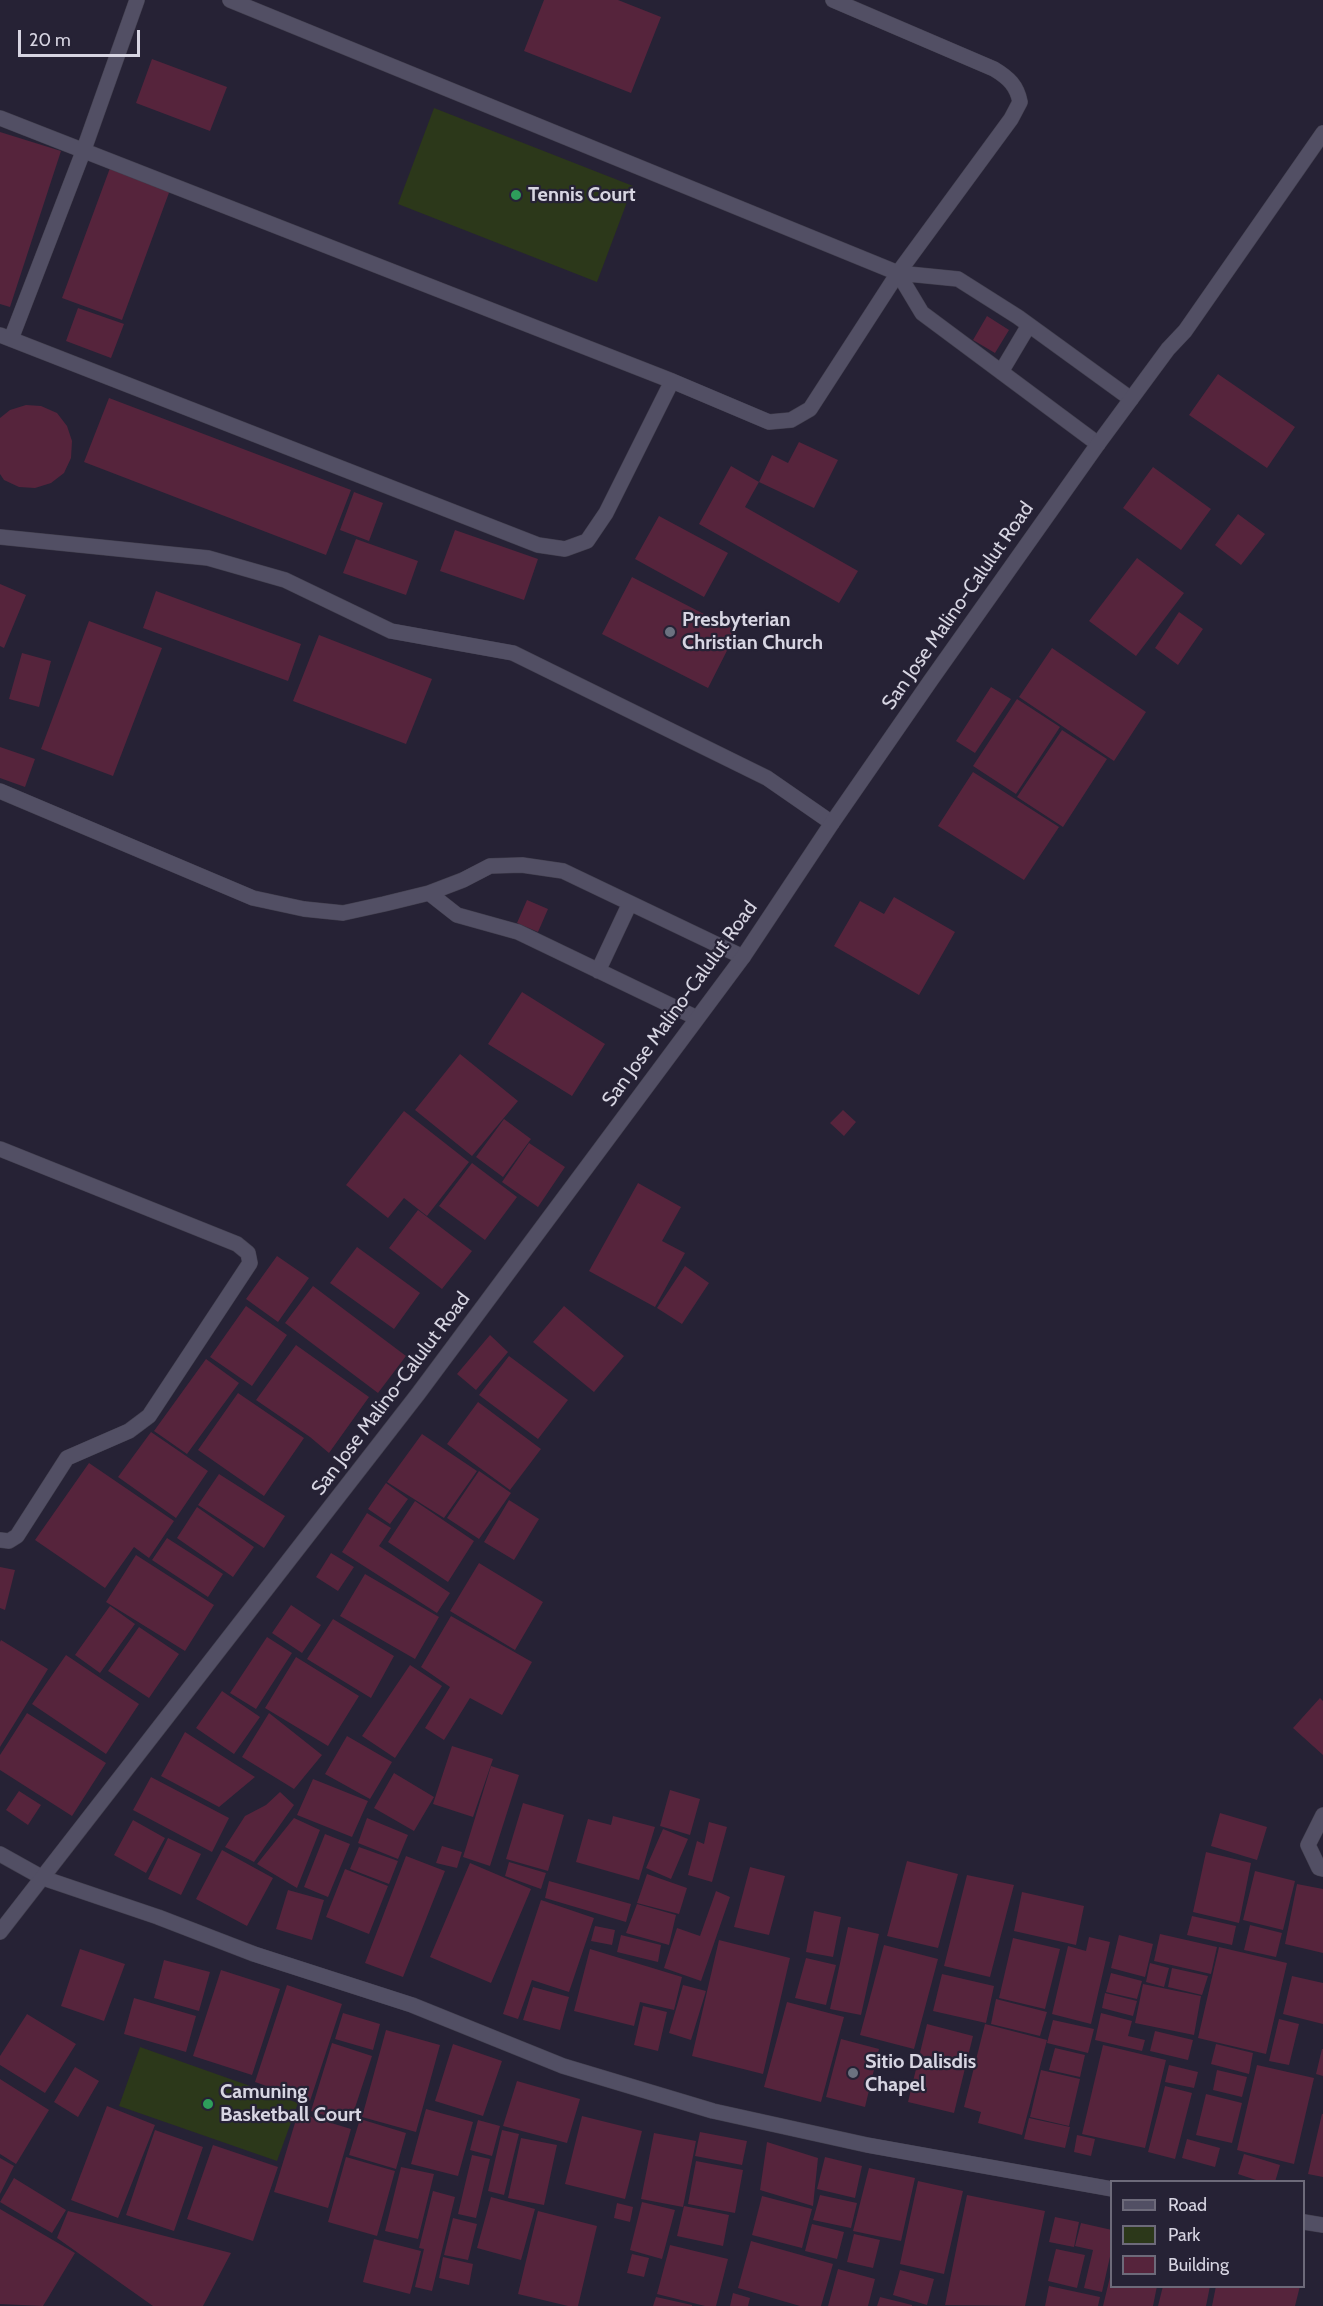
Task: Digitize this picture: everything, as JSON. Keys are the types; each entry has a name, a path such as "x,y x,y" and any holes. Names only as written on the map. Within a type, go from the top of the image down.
{"street":[{"path":"137,0 83,152 6,337 538,545 565,549 587,541 606,513 672,381"},
{"path":"230,0 898,273 958,279 1029,325 1131,399"},
{"path":"0,118 672,381 769,422 791,420 810,409 898,273 1011,119 1020,102 1018,92 1009,78 994,69 833,0"},
{"name":"San Jose Malino-Calulut Road","path":"0,1932 418,1394 743,957 832,824 1098,444 1168,349 1185,331 1323,133"},
{"path":"898,273 922,313 1098,444"},
{"path":"1001,372 1029,325"},
{"path":"0,537 208,558 285,580 391,631 513,653 768,778 832,824"},
{"path":"0,791 263,900 304,909 343,913 429,893 463,880 490,866 522,865 563,871 743,957"},
{"path":"429,893 457,915 518,932 697,1018"},
{"path":"598,971 630,903"},
{"path":"0,1149 237,1244 248,1253 250,1263 149,1416 129,1431 68,1458 17,1536 9,1541 0,1540"},
{"path":"1323,1815 1308,1845 1319,1868 1323,1869"},
{"path":"0,1854 43,1878 158,1917 254,1954 412,2005 563,2066 713,2111 867,2145 1110,2189"},
{"path":"1305,2222 1323,2225"}],"green space":[{"name":"Tennis Court","path":"434,108 633,186 597,282 398,204"},
{"name":"Camuning Basketball Court","path":"140,2047 298,2103 277,2161 119,2106"}],"building":[{"path":"544,0 618,0 661,17 631,93 524,51"},
{"path":"152,59 227,87 210,131 136,103"},
{"path":"0,132 61,151 10,307 0,304"},
{"path":"110,168 170,190 122,320 62,298"},
{"path":"78,308 124,324 111,358 66,341"},
{"path":"987,316 1009,330 995,353 973,340"},
{"path":"1218,374 1295,427 1267,468 1189,415"},
{"path":"109,398 351,490 326,555 84,462"},
{"path":"26,405 41,406 57,413 67,426 72,441 71,458 64,473 51,483 35,488 19,487 4,480 0,474 0,418 10,410"},
{"path":"799,442 838,460 814,508 759,482 772,455 788,463"},
{"path":"731,466 759,482 745,507 858,571 839,603 699,524"},
{"path":"1153,467 1211,509 1181,550 1123,508"},
{"path":"354,492 383,503 369,541 340,530"},
{"path":"1238,514 1265,534 1241,565 1215,545"},
{"path":"659,516 728,553 704,597 635,559"},
{"path":"455,530 538,559 524,600 440,571"},
{"path":"356,539 418,561 406,595 343,573"},
{"path":"1137,558 1184,593 1136,656 1089,621"},
{"name":"Presbyterian Christian Church","path":"632,577 737,631 708,688 602,634"},
{"path":"0,584 26,595 4,648 0,646"},
{"path":"156,591 301,644 288,681 143,628"},
{"path":"1179,612 1203,629 1178,665 1155,648"},
{"path":"89,621 162,648 113,776 41,749"},
{"path":"319,635 432,679 406,744 293,701"},
{"path":"1052,648 1146,712 1114,761 1019,697"},
{"path":"22,653 51,661 39,707 9,699"},
{"path":"991,687 1011,699 975,753 956,741"},
{"path":"1017,699 1060,727 1016,794 973,766"},
{"path":"1062,730 1107,759 1063,827 1017,797"},
{"path":"0,747 35,759 25,787 0,778"},
{"path":"973,772 1059,827 1024,880 938,826"},
{"path":"894,897 955,932 919,995 834,946 860,901 884,914"},
{"path":"527,900 548,909 538,932 517,923"},
{"path":"522,992 605,1044 572,1096 488,1044"},
{"path":"460,1054 518,1101 472,1156 415,1110"},
{"path":"843,1110 856,1122 844,1136 830,1123"},
{"path":"404,1111 469,1162 427,1216 404,1198 388,1218 346,1185"},
{"path":"504,1119 531,1139 503,1177 476,1157"},
{"path":"529,1143 565,1167 538,1207 502,1182"},
{"path":"472,1163 517,1197 485,1240 439,1206"},
{"path":"638,1183 681,1207 662,1241 685,1253 655,1307 589,1271"},
{"path":"418,1210 472,1251 442,1289 389,1248"},
{"path":"357,1247 420,1293 394,1329 330,1283"},
{"path":"277,1256 309,1278 278,1322 246,1299"},
{"path":"685,1266 709,1283 682,1324 657,1308"},
{"path":"313,1286 406,1356 378,1393 285,1323"},
{"path":"246,1306 287,1335 252,1386 210,1357"},
{"path":"564,1306 624,1356 594,1392 533,1342"},
{"path":"490,1335 508,1352 476,1390 457,1374"},
{"path":"296,1345 369,1397 329,1453 256,1400"},
{"path":"509,1356 568,1400 538,1439 479,1395"},
{"path":"206,1359 239,1383 187,1454 154,1431"},
{"path":"238,1393 304,1438 264,1496 198,1450"},
{"path":"478,1402 541,1449 510,1490 447,1444"},
{"path":"151,1432 208,1471 176,1518 118,1477"},
{"path":"422,1434 477,1471 444,1518 387,1482"},
{"path":"89,1463 174,1521 149,1558 134,1547 105,1588 35,1540"},
{"path":"479,1471 511,1493 479,1539 447,1518"},
{"path":"219,1474 285,1516 264,1548 198,1505"},
{"path":"386,1483 408,1499 390,1524 368,1509"},
{"path":"509,1500 539,1519 514,1560 484,1542"},
{"path":"415,1501 474,1541 448,1582 388,1542"},
{"path":"197,1507 254,1547 233,1577 177,1538"},
{"path":"367,1513 391,1528 379,1546 450,1593 437,1613 342,1552"},
{"path":"167,1538 223,1574 208,1597 152,1560"},
{"path":"331,1553 354,1567 338,1591 316,1577"},
{"path":"136,1555 214,1605 185,1651 106,1602"},
{"path":"479,1563 543,1602 515,1650 450,1611"},
{"path":"0,1567 15,1570 5,1610 0,1608"},
{"path":"365,1574 439,1617 415,1659 340,1616"},
{"path":"291,1605 321,1625 302,1653 272,1633"},
{"path":"110,1606 135,1624 100,1673 75,1655"},
{"path":"451,1616 532,1662 502,1715 470,1698 444,1740 425,1728 450,1687 421,1667"},
{"path":"333,1619 394,1656 371,1698 307,1659"},
{"path":"139,1627 179,1654 149,1698 108,1671"},
{"path":"267,1637 292,1653 256,1709 230,1693"},
{"path":"1,1640 48,1669 0,1747 0,1642"},
{"path":"66,1655 139,1704 106,1754 32,1704"},
{"path":"296,1657 359,1696 328,1746 265,1708"},
{"path":"410,1665 442,1686 395,1758 362,1736"},
{"path":"222,1691 260,1717 234,1754 196,1728"},
{"path":"1320,1698 1323,1701 1323,1755 1293,1728"},
{"path":"27,1713 106,1763 72,1816 0,1770 0,1755"},
{"path":"269,1713 322,1755 294,1789 242,1757"},
{"path":"185,1732 255,1777 219,1807 161,1776"},
{"path":"347,1736 392,1762 370,1799 325,1774"},
{"path":"452,1746 493,1759 473,1817 433,1804"},
{"path":"491,1766 519,1775 490,1866 463,1857"},
{"path":"394,1773 434,1797 414,1831 374,1808"},
{"path":"151,1777 229,1818 212,1852 133,1810"},
{"path":"313,1779 368,1801 352,1837 297,1815"},
{"path":"670,1790 700,1799 690,1835 660,1826"},
{"path":"19,1791 41,1805 28,1825 6,1810"},
{"path":"280,1792 294,1805 254,1862 225,1847 245,1816 266,1805"},
{"path":"523,1803 564,1815 548,1871 506,1859"},
{"path":"1220,1813 1267,1827 1257,1860 1211,1846"},
{"path":"613,1816 655,1827 639,1880 576,1862 588,1819 611,1825"},
{"path":"294,1818 320,1830 297,1888 257,1864"},
{"path":"367,1818 408,1835 398,1859 358,1843"},
{"path":"133,1820 165,1838 146,1873 114,1855"},
{"path":"709,1822 727,1827 712,1882 688,1875 697,1841 704,1844"},
{"path":"663,1829 688,1839 671,1879 646,1868"},
{"path":"325,1834 350,1844 328,1897 304,1887"},
{"path":"168,1838 201,1854 181,1895 148,1879"},
{"path":"442,1846 462,1852 457,1868 436,1863"},
{"path":"359,1847 398,1861 389,1884 350,1869"},
{"path":"222,1850 273,1878 247,1926 196,1899"},
{"path":"1206,1852 1251,1863 1239,1923 1193,1912"},
{"path":"406,1856 445,1871 403,1977 365,1963"},
{"path":"907,1861 958,1874 938,1948 887,1936"},
{"path":"509,1862 546,1873 541,1889 505,1876"},
{"path":"470,1863 531,1889 491,1983 430,1957"},
{"path":"750,1867 785,1876 769,1935 734,1927"},
{"path":"345,1869 388,1886 369,1934 326,1917"},
{"path":"1255,1871 1295,1881 1283,1930 1243,1920"},
{"path":"647,1874 687,1888 679,1914 637,1903"},
{"path":"967,1875 1014,1885 990,1977 944,1966"},
{"path":"549,1881 631,1904 626,1922 545,1898"},
{"path":"1297,1884 1323,1889 1323,1953 1285,1944"},
{"path":"288,1890 324,1900 312,1940 276,1929"},
{"path":"716,1891 730,1897 701,1981 664,1968 677,1928 700,1936"},
{"path":"1022,1892 1084,1906 1076,1945 1014,1931"},
{"path":"541,1900 594,1918 569,1992 532,1980 518,2019 503,2014"},
{"path":"637,1904 676,1915 669,1945 626,1933"},
{"path":"814,1911 841,1917 833,1957 806,1952"},
{"path":"1192,1916 1236,1926 1232,1945 1187,1935"},
{"path":"1250,1925 1282,1933 1276,1957 1244,1950"},
{"path":"595,1926 615,1930 612,1945 591,1941"},
{"path":"848,1927 879,1934 861,2015 830,2009"},
{"path":"1160,1934 1217,1947 1211,1974 1154,1961"},
{"path":"621,1935 661,1945 658,1962 617,1952"},
{"path":"1119,1935 1153,1944 1145,1977 1111,1968"},
{"path":"1089,1937 1110,1942 1091,2024 1052,2014 1068,1946 1086,1951"},
{"path":"1013,1938 1060,1949 1045,2009 999,1998"},
{"path":"719,1940 790,1958 763,2074 692,2056"},
{"path":"884,1945 938,1959 914,2049 860,2035"},
{"path":"1219,1947 1287,1963 1266,2054 1198,2038"},
{"path":"80,1949 125,1964 104,2021 61,2006"},
{"path":"590,1949 682,1977 674,2010 640,2002 634,2026 574,2011"},
{"path":"806,1958 836,1965 826,2005 795,1998"},
{"path":"164,1960 210,1972 199,2011 154,1998"},
{"path":"1150,1963 1169,1968 1164,1987 1146,1982"},
{"path":"1172,1968 1208,1976 1202,1995 1168,1987"},
{"path":"221,1970 280,1989 252,2075 193,2056"},
{"path":"1111,1973 1142,1981 1137,1999 1106,1992"},
{"path":"942,1974 994,1986 986,2023 933,2011"},
{"path":"1292,1976 1323,1983 1323,2024 1283,2014"},
{"path":"1143,1984 1201,1996 1194,2035 1135,2023"},
{"path":"287,1985 342,2004 310,2101 255,2082"},
{"path":"683,1985 706,1991 691,2040 669,2033"},
{"path":"533,1987 569,1997 560,2030 523,2020"},
{"path":"1105,1993 1137,2001 1133,2016 1102,2008"},
{"path":"134,1998 196,2016 186,2052 124,2034"},
{"path":"996,1999 1047,2012 1040,2036 991,2024"},
{"path":"787,2002 844,2017 821,2102 764,2087"},
{"path":"643,2006 667,2012 658,2051 634,2045"},
{"path":"343,2013 380,2024 373,2050 335,2039"},
{"path":"1101,2013 1132,2021 1128,2036 1145,2040 1142,2051 1095,2040"},
{"path":"27,2014 76,2044 45,2093 0,2065 0,2056"},
{"path":"1279,2019 1299,2024 1289,2065 1269,2061"},
{"path":"1053,2020 1094,2029 1088,2053 1047,2043"},
{"path":"927,2024 973,2036 954,2113 908,2102"},
{"path":"985,2024 1047,2040 1022,2135 978,2123 981,2112 964,2107"},
{"path":"386,2030 440,2045 416,2132 362,2117"},
{"path":"1155,2031 1193,2040 1188,2060 1150,2051"},
{"name":"Sitio Dalisdis Chapel","path":"841,2039 879,2049 865,2107 826,2097"},
{"path":"332,2043 372,2056 350,2123 311,2111"},
{"path":"453,2044 502,2061 483,2116 435,2101"},
{"path":"1216,2044 1253,2053 1249,2074 1211,2064"},
{"path":"1103,2045 1166,2060 1145,2148 1082,2134"},
{"path":"1055,2048 1085,2055 1080,2077 1049,2070"},
{"path":"1323,2049 1323,2076 1316,2074"},
{"path":"1169,2065 1198,2072 1194,2088 1165,2082"},
{"path":"1257,2065 1314,2078 1294,2164 1237,2150"},
{"path":"75,2067 99,2081 78,2117 54,2102"},
{"path":"1041,2070 1080,2079 1069,2126 1030,2117"},
{"path":"1217,2070 1247,2077 1242,2097 1213,2090"},
{"path":"0,2079 49,2110 16,2164 0,2154"},
{"path":"517,2081 580,2099 567,2143 503,2126"},
{"path":"1165,2086 1192,2093 1175,2159 1148,2152"},
{"path":"1206,2094 1242,2103 1232,2143 1196,2135"},
{"path":"107,2106 155,2125 118,2218 71,2200"},
{"path":"426,2109 473,2122 458,2176 411,2164"},
{"path":"298,2113 351,2129 328,2208 274,2192"},
{"path":"1323,2114 1323,2177 1308,2174"},
{"path":"582,2116 642,2131 625,2199 565,2184"},
{"path":"1029,2118 1070,2127 1065,2148 1024,2139"},
{"path":"360,2119 406,2133 396,2169 349,2155"},
{"path":"478,2120 500,2126 492,2156 470,2150"},
{"path":"155,2130 203,2147 174,2231 126,2215"},
{"path":"502,2130 519,2134 504,2195 488,2191"},
{"path":"700,2132 747,2141 742,2165 695,2156"},
{"path":"654,2133 696,2141 683,2207 641,2199"},
{"path":"1077,2135 1095,2139 1091,2156 1074,2152"},
{"path":"521,2138 557,2145 544,2205 508,2198"},
{"path":"1187,2139 1220,2148 1215,2167 1182,2158"},
{"path":"767,2142 818,2158 813,2206 760,2190"},
{"path":"213,2145 278,2167 253,2241 187,2219"},
{"path":"1244,2154 1280,2165 1276,2180 1256,2180 1238,2174"},
{"path":"472,2155 490,2159 476,2218 458,2214"},
{"path":"346,2157 395,2171 377,2236 328,2222"},
{"path":"825,2157 862,2166 855,2198 817,2189"},
{"path":"0,2158 14,2166 0,2194"},
{"path":"696,2161 743,2170 735,2213 688,2204"},
{"path":"401,2167 434,2174 418,2239 385,2231"},
{"path":"869,2168 915,2178 901,2241 853,2231"},
{"path":"14,2178 66,2210 52,2233 0,2202"},
{"path":"918,2181 963,2191 944,2274 900,2264"},
{"path":"433,2191 455,2197 432,2291 415,2287 424,2249 419,2248"},
{"path":"820,2195 857,2203 851,2228 813,2220"},
{"path":"967,2195 1045,2211 1025,2306 945,2305"},
{"path":"762,2196 812,2209 802,2248 752,2235"},
{"path":"491,2197 535,2209 521,2260 477,2248"},
{"path":"642,2202 675,2210 662,2259 630,2250"},
{"path":"617,2203 633,2207 630,2222 614,2218"},
{"path":"684,2206 729,2215 723,2246 677,2236"},
{"path":"0,2209 75,2253 43,2306 0,2304"},
{"path":"68,2211 231,2253 203,2306 153,2306 57,2238"},
{"path":"538,2211 597,2226 578,2306 568,2306 518,2294"},
{"path":"1055,2217 1079,2222 1074,2247 1049,2242"},
{"path":"453,2218 477,2224 468,2260 444,2255"},
{"path":"1081,2223 1110,2230 1110,2257 1102,2292 1084,2288 1093,2250 1075,2246"},
{"path":"812,2224 844,2232 837,2259 805,2251"},
{"path":"854,2234 880,2240 873,2268 847,2262"},
{"path":"374,2239 421,2251 410,2294 363,2282"},
{"path":"751,2241 833,2264 821,2306 800,2306 738,2288"},
{"path":"670,2245 728,2259 716,2306 705,2306 657,2294"},
{"path":"1056,2249 1085,2255 1077,2288 1048,2281"},
{"path":"632,2254 649,2258 644,2277 627,2273"},
{"path":"443,2257 473,2264 469,2285 439,2278"},
{"path":"838,2269 875,2279 868,2306 828,2306"},
{"path":"900,2270 934,2279 927,2305 893,2295"},
{"path":"1110,2277 1110,2288 1157,2288 1153,2306 1103,2306"},
{"path":"1049,2286 1100,2297 1098,2306 1045,2306"},
{"path":"1162,2288 1210,2288 1206,2306 1158,2306"},
{"path":"1216,2288 1300,2288 1295,2306 1212,2306"},
{"path":"733,2293 750,2298 748,2306 730,2306"},
{"path":"656,2297 692,2305 692,2306 653,2306"},
{"path":"880,2297 912,2305 912,2306 877,2306"}],"place":[{"name":"Tennis Court","path":"516,195"},
{"name":"Presbyterian Christian Church","path":"670,632"},
{"name":"Sitio Dalisdis Chapel","path":"853,2073"},
{"name":"Camuning Basketball Court","path":"208,2104"}]}
